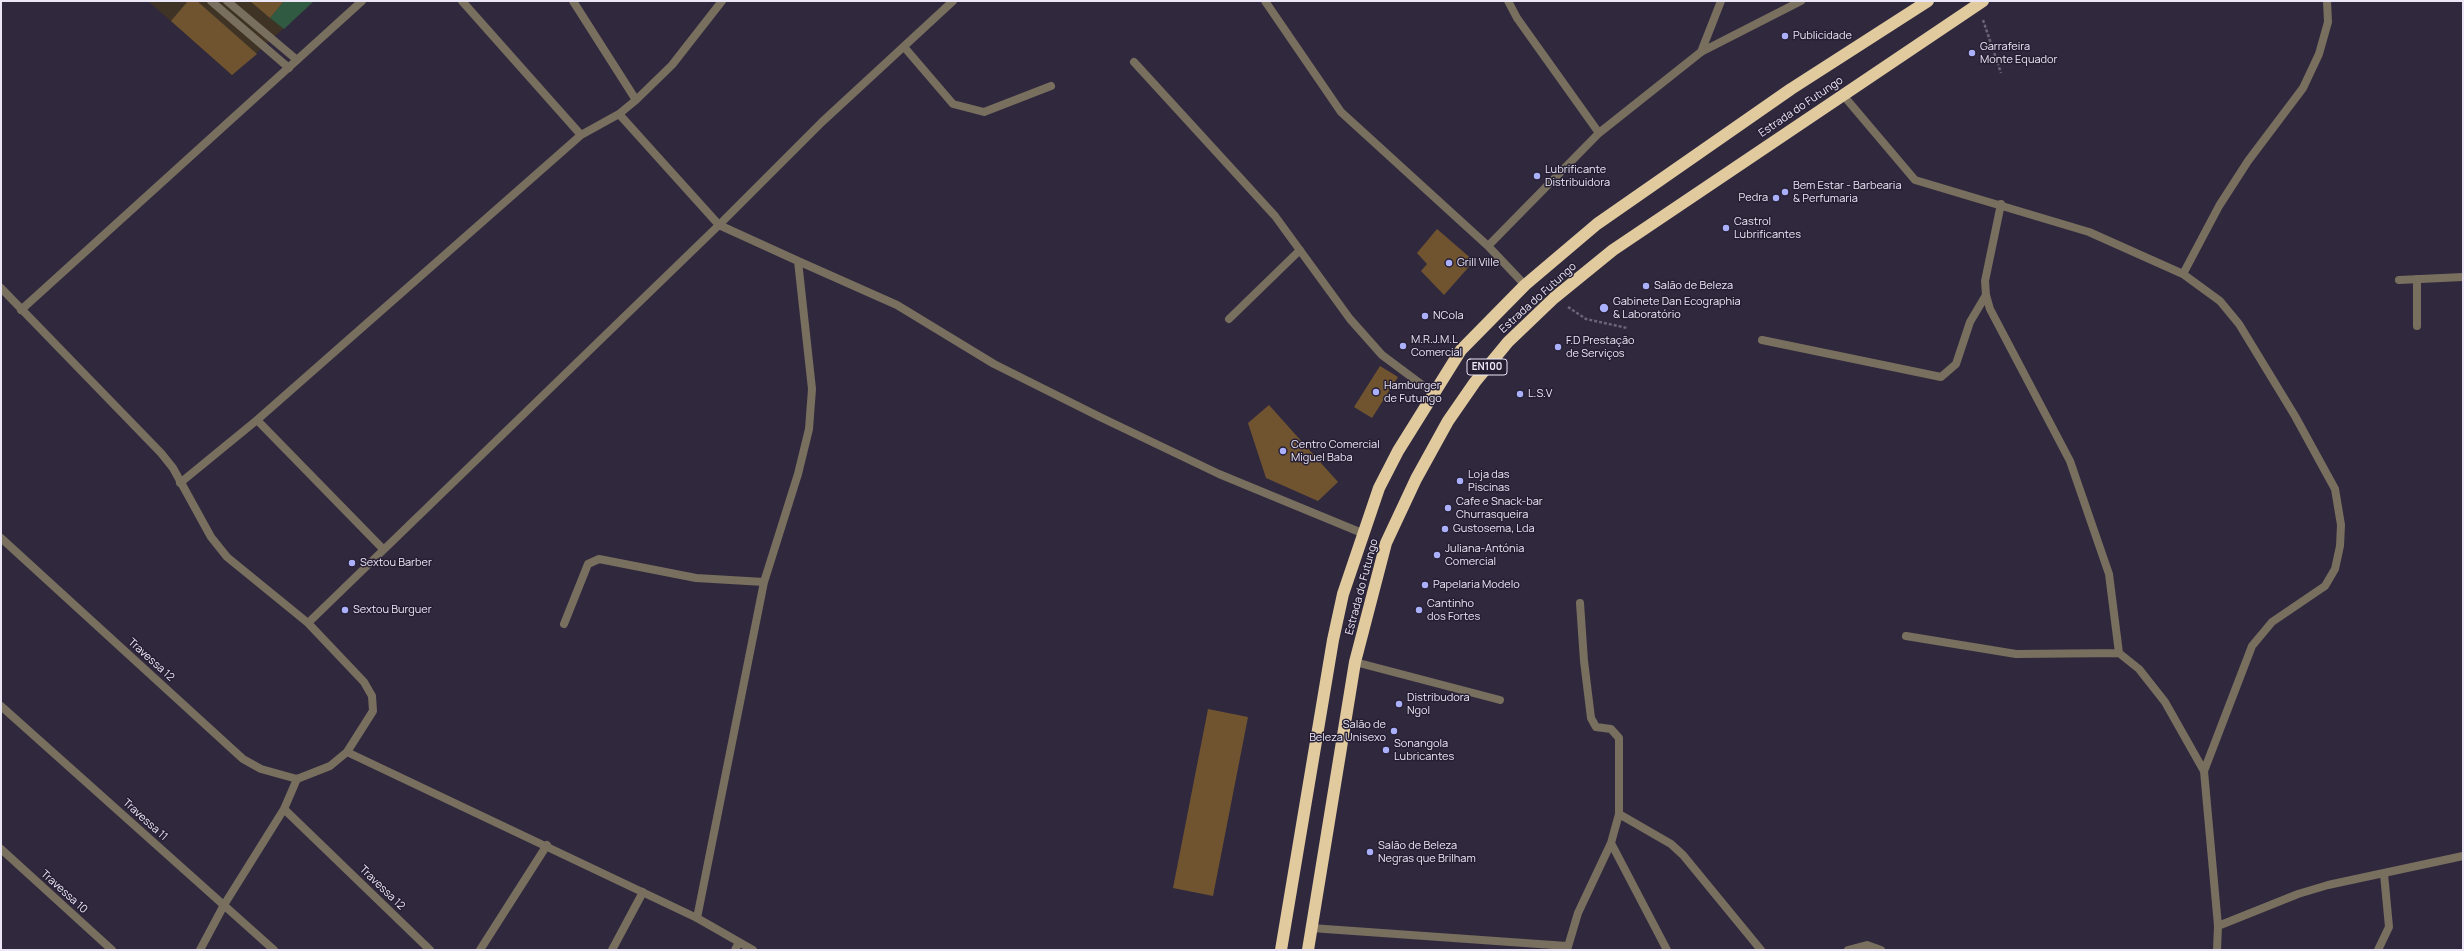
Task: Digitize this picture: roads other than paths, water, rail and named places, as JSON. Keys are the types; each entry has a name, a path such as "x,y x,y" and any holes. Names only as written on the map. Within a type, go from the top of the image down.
{"highway":[{"name":"Estrada do Futungo","path":"1281,950 1333,640 1343,594 1362,533 1388,469 1432,393 1461,350 1525,284 1597,224 1791,89 1928,1"},
{"name":"Estrada do Futungo","path":"1308,950 1355,662 1386,543 1416,479 1448,421 1475,382 1508,342 1554,298 1619,246 1980,3"}],"street":[{"path":"211,1 289,68"},
{"path":"227,1 297,60"},
{"path":"21,310 362,1"},
{"path":"462,1 581,136"},
{"path":"573,1 636,100"},
{"path":"180,483 257,420 581,136 619,114 636,100 672,65 722,1"},
{"path":"308,623 719,225 822,122 905,48 952,1"},
{"path":"1265,1 1341,112 1488,246 1525,284"},
{"path":"1508,1 1517,18 1599,133"},
{"path":"1701,52 1721,1"},
{"path":"1488,246 1599,133 1701,52 1801,1"},
{"path":"2183,274 2219,206 2248,161 2303,88 2319,54 2328,22 2327,1"},
{"path":"905,48 953,104 984,112 1051,86"},
{"path":"1134,62 1275,216 1350,319 1382,355 1432,393"},
{"path":"1843,95 1915,180 2001,204 2089,232 2183,274 2220,301 2238,324 2270,374 2335,489 2341,525 2340,546 2335,569 2325,586 2272,622 2252,646 2204,771"},
{"path":"619,114 719,225 896,305 994,364 1100,417 1219,474 1362,533"},
{"path":"2001,204 1985,281 1986,295 1990,309 2070,462 2109,574 2119,653 2154,686 2204,771 2218,926 2217,950"},
{"path":"1229,319 1300,250"},
{"path":"697,918 764,582 798,474 810,429 812,388 798,261"},
{"path":"2399,280 2463,277"},
{"path":"2416,279 2417,326"},
{"path":"1,288 161,453 180,483 210,537 227,557 308,623 364,682 372,696 373,711 347,752 330,766 312,775 297,779 284,810 224,905 200,950"},
{"path":"1762,340 1941,377 1956,364 1970,322 1986,295"},
{"path":"257,420 383,549"},
{"name":"Travessa 12","path":"1,538 243,759 261,769 297,779"},
{"path":"564,624 588,564 599,558 696,578 764,582"},
{"path":"1311,928 1567,948 1578,913 1611,843 1619,814 1619,738 1611,729 1596,727 1592,724 1584,661 1580,603"},
{"path":"1906,636 2016,654 2119,653"},
{"path":"1355,662 1500,700"},
{"name":"Travessa 11","path":"1,706 274,950"},
{"path":"347,752 547,845 697,918 753,950"},
{"name":"Travessa 12","path":"284,810 430,950"},
{"path":"1619,814 1671,844 1683,855 1761,950"},
{"path":"1611,843 1667,950"},
{"path":"480,950 547,845"},
{"name":"Travessa 10","path":"1,849 112,950"},
{"path":"2218,926 2298,894 2328,884 2384,874 2463,856"},
{"path":"2378,950 2389,927 2384,874"},
{"path":"612,950 643,892"},
{"path":"735,950 739,942"},
{"path":"1848,950 1868,946 1881,950"}],"place":[{"name":"Publicidade","path":"1785,36"},
{"name":"Garrafeira Monte Equador","path":"1972,53"},
{"name":"Lubrificante Distribuidora","path":"1537,176"},
{"name":"Bem Estar - Barbearia & Perfumaria","path":"1785,192"},
{"name":"Pedra","path":"1776,198"},
{"name":"Castrol Lubrificantes","path":"1726,228"},
{"name":"Grill Ville","path":"1449,263"},
{"name":"Salão de Beleza","path":"1646,286"},
{"name":"Gabinete Dan Ecographia & Laboratório","path":"1604,308"},
{"name":"NCola","path":"1425,316"},
{"name":"M.R.J.M.L Comercial","path":"1403,346"},
{"name":"F.D Prestação de Serviços","path":"1558,347"},
{"name":"Hamburger de Futungo","path":"1376,392"},
{"name":"L.S.V","path":"1520,394"},
{"name":"Centro Comercial Miguel Baba","path":"1283,451"},
{"name":"Loja das Piscinas","path":"1460,481"},
{"name":"Cafe e Snack-bar Churrasqueira","path":"1448,508"},
{"name":"Gustosema, Lda","path":"1445,529"},
{"name":"Juliana-Antónia Comercial","path":"1437,555"},
{"name":"Sextou Barber","path":"352,563"},
{"name":"Papelaria Modelo","path":"1425,585"},
{"name":"Sextou Burguer","path":"345,610"},
{"name":"Cantinho dos Fortes","path":"1419,610"},
{"name":"Distribudora Ngol","path":"1399,704"},
{"name":"Salão de Beleza Unisexo","path":"1394,731"},
{"name":"Sonangola Lubricantes","path":"1386,750"},
{"name":"Salão de Beleza Negras que Brilham","path":"1370,852"}]}
